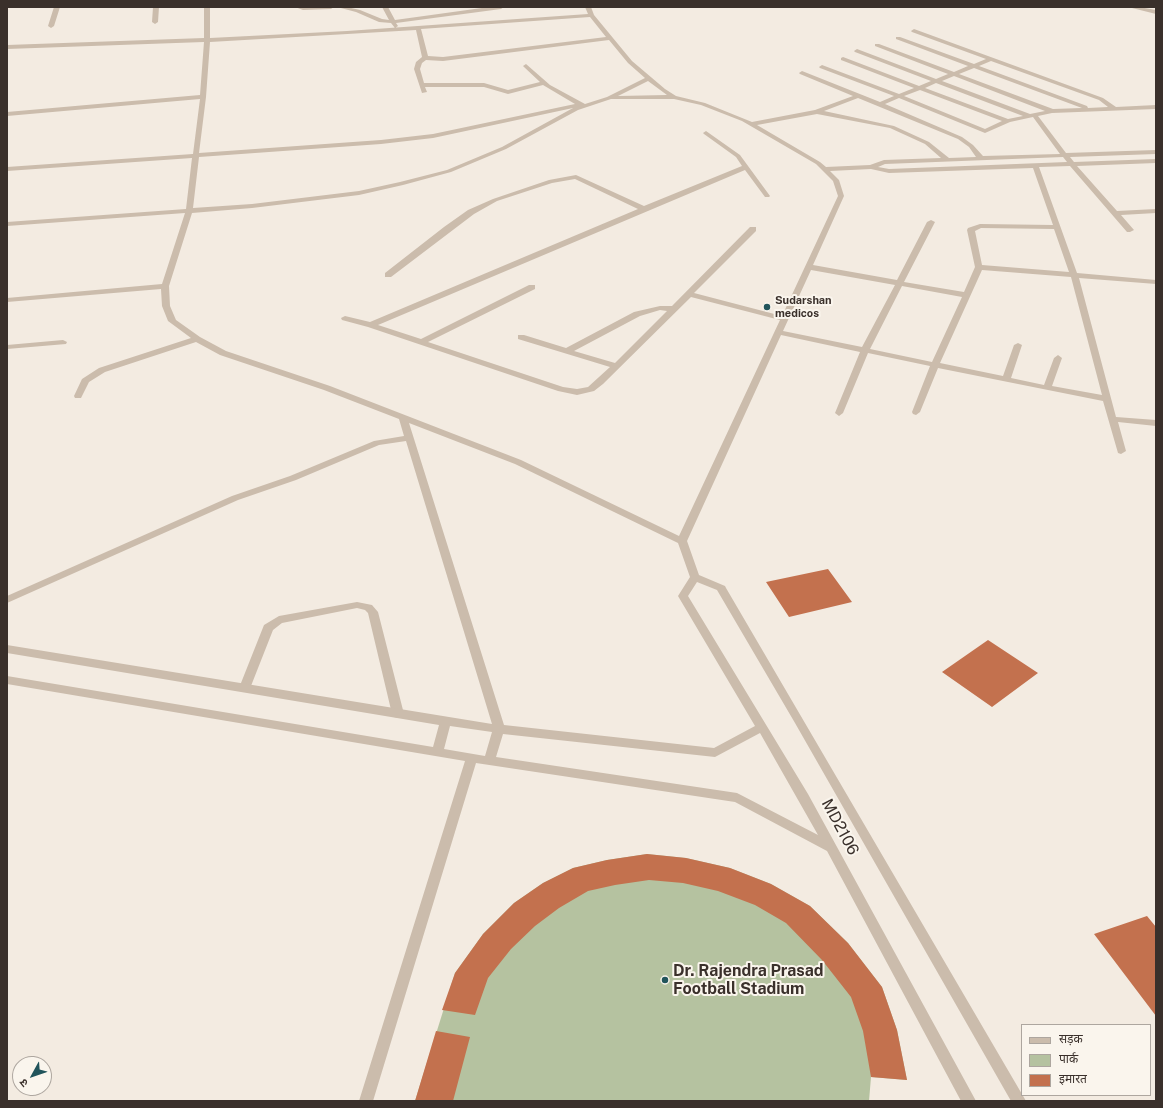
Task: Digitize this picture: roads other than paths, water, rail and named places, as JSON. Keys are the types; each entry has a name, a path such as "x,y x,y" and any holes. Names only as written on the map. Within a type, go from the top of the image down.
{"street":[{"path":"52,26 57,7"},
{"path":"155,22 156,7"},
{"path":"207,7 207,40 203,97 189,211 165,286 166,306 172,321 197,339 223,353 327,388 518,462 682,541 696,576"},
{"path":"298,7 331,7"},
{"path":"340,7 358,11 381,21 393,22 500,7"},
{"path":"385,7 397,29"},
{"path":"588,7 592,15 630,62 663,90 674,96 703,104 750,124 818,164 836,180 841,196 682,541"},
{"path":"1131,7 1156,12"},
{"path":"7,47 207,40 418,28 592,15"},
{"path":"418,28 425,58"},
{"path":"914,31 1101,99 1114,108"},
{"path":"424,92 417,65 425,58 444,59 611,38"},
{"path":"898,38 1091,109"},
{"path":"878,45 1052,111"},
{"path":"857,51 1032,116 1071,164 1130,230"},
{"path":"843,59 1008,121"},
{"path":"880,104 991,59"},
{"path":"526,66 544,83 582,105"},
{"path":"822,67 986,131"},
{"path":"802,73 964,140 981,158"},
{"path":"7,224 189,211 328,197 359,193 402,184 449,171 504,148 576,109 609,98 649,78"},
{"path":"421,85 484,85 508,92 544,83"},
{"path":"609,98 674,96"},
{"path":"750,124 817,112 858,96"},
{"path":"7,114 203,97"},
{"path":"7,169 381,142 433,136 563,107 590,104"},
{"path":"978,134 1008,121 1052,111 1156,107"},
{"path":"817,112 876,122 892,127 927,143 948,160"},
{"path":"706,133 738,156 767,196"},
{"path":"964,140 971,137"},
{"path":"872,167 884,162 1156,152"},
{"path":"824,169 872,167 889,171 1156,161"},
{"path":"1035,165 1074,275 1121,451"},
{"path":"371,325 746,167"},
{"path":"388,275 446,229 471,212 494,200 551,181 576,178 644,209"},
{"path":"1115,213 1156,211"},
{"path":"839,413 865,350 931,222"},
{"path":"916,412 935,365 979,267 971,230 980,226 1058,227"},
{"path":"345,318 371,325 561,389 577,392 591,389 674,309 753,229"},
{"path":"809,267 966,295"},
{"path":"979,267 1156,282"},
{"path":"7,300 165,286"},
{"path":"421,342 532,287"},
{"path":"689,294 784,319"},
{"path":"567,351 637,314 660,308 674,309"},
{"path":"778,332 1006,380 1107,399"},
{"path":"521,337 616,366"},
{"path":"78,396 85,381 102,370 197,339"},
{"path":"7,347 63,342"},
{"path":"1006,380 1018,345"},
{"path":"1047,388 1058,358"},
{"path":"403,417 499,729 489,761"},
{"path":"1112,419 1156,423"},
{"path":"7,600 235,498 293,478 377,443 409,438"},
{"name":"MD2106","path":"969,1101 804,797 683,596 696,576 721,588 800,720 1019,1101"},
{"path":"245,688 268,628 279,620 357,605 368,607 373,612 398,714"},
{"path":"7,648 446,722 715,753 762,727"},
{"path":"7,680 489,761 736,798 832,848"},
{"path":"437,752 446,722"},
{"path":"366,1101 472,758"}],"place":[{"name":"Sudarshan medicos","path":"767,307"},
{"name":"Dr. Rajendra Prasad Football Stadium","path":"665,980"}]}
